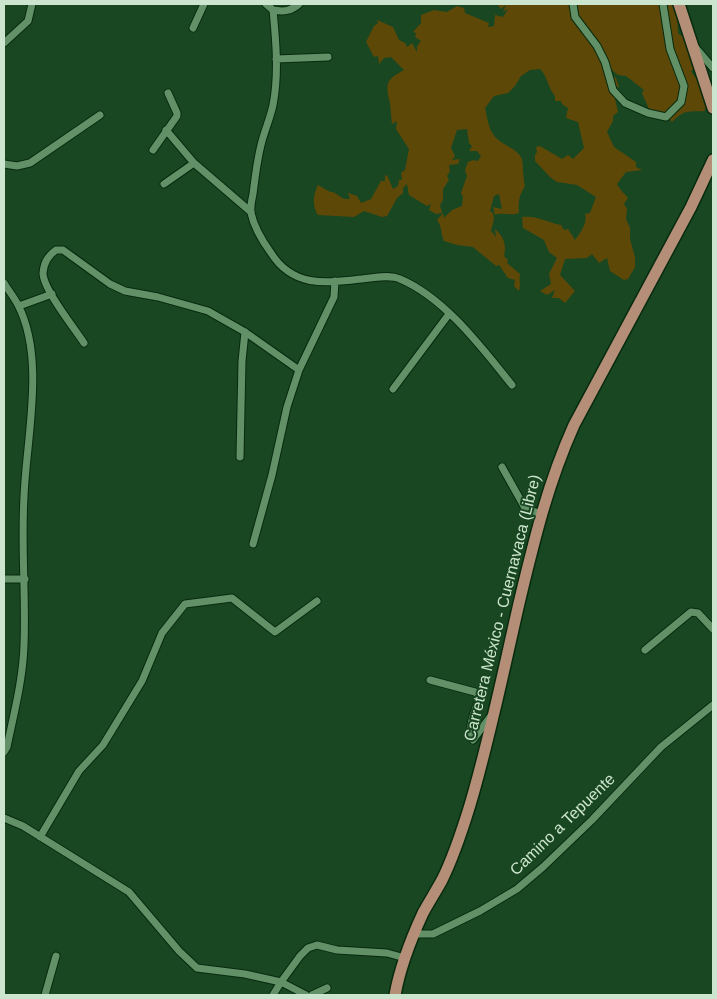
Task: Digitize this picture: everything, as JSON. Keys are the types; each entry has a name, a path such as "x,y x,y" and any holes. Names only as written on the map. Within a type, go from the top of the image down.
{"main road":[{"path":"679,4 713,108"},
{"name":"Carretera México - Cuernavaca (Libre)","path":"394,995 414,934 424,911 442,879 461,834 473,796 541,514 561,454 574,425 691,207 713,160"}],"street":[{"path":"4,43 28,21 32,4"},
{"path":"193,28 204,4"},
{"path":"266,4 273,10 283,12 299,4"},
{"path":"573,4 574,17 597,46 613,90 625,103 648,113 666,117 681,102 684,86 670,49 664,4"},
{"path":"251,212 260,147 273,104 276,80 273,10"},
{"path":"694,46 713,68"},
{"path":"276,59 328,57"},
{"path":"153,150 177,114 168,93"},
{"path":"4,164 17,166 30,163 100,115"},
{"path":"166,130 194,163 251,212 262,240 278,264 291,275 308,281 335,282 387,276 399,278 417,288 449,314 483,349 512,385"},
{"path":"164,184 194,163"},
{"path":"84,343 52,294 43,274 46,260 56,250 63,250 110,284 125,291 158,296 208,312 245,332 299,370"},
{"path":"253,544 272,475 287,407 299,370 334,297 335,282"},
{"path":"4,283 19,306 30,339 32,362 31,416 24,498 24,647 20,679 7,747 4,752"},
{"path":"19,306 52,294"},
{"path":"393,389 449,314"},
{"path":"240,457 242,361 245,332"},
{"path":"502,467 525,508 541,514"},
{"path":"4,579 25,579"},
{"path":"40,837 79,770 103,745 142,681 162,633 185,604 232,598 275,632 317,601"},
{"path":"645,650 691,612 698,614 713,629"},
{"path":"430,680 475,692 480,696 470,730 470,736 473,740 494,713"},
{"name":"Camino a Tepuente","path":"414,934 433,934 480,911 517,889 585,827 661,747 713,705"},
{"path":"4,818 23,826 129,892 178,951 197,968 245,974 281,982 306,995"},
{"path":"273,995 300,956 308,948 316,945 337,950 387,953 405,958"},
{"path":"45,995 56,956"},
{"path":"312,995 327,988"}],"shaded area":[{"path":"497,4 676,4 678,33 692,45 698,67 691,71 702,82 708,104 704,111 683,113 672,122 666,115 649,109 642,93 644,90 626,76 618,75 612,70 609,74 616,78 619,87 615,87 618,112 613,116 613,121 607,132 614,147 636,162 636,167 642,170 626,172 617,184 628,198 624,204 627,209 626,219 630,228 635,267 628,279 624,280 610,271 607,258 599,263 592,254 587,258 565,259 560,275 575,291 565,303 559,298 552,298 555,290 547,295 540,291 551,284 549,274 557,258 549,252 544,240 523,228 522,217 537,218 561,225 564,230 568,229 575,240 584,224 585,214 590,213 596,197 577,185 557,182 535,161 536,147 540,146 562,159 568,155 573,159 584,148 578,122 566,118 568,108 561,101 555,101 555,96 540,69 530,70 521,76 508,93 494,96 485,108 493,134 499,141 520,155 522,159 525,186 519,199 519,213 495,215 493,207 502,209 499,194 494,196 490,211 493,213 494,219 491,231 496,237 495,229 500,234 505,244 504,256 508,260 507,263 520,274 519,291 514,286 515,280 508,278 499,265 496,266 473,247 444,241 437,220 443,213 444,218 452,210 462,206 463,197 461,193 467,176 465,170 468,162 478,161 481,156 477,151 469,151 472,146 469,143 467,129 457,130 451,148 455,156 452,160 460,159 458,164 449,165 450,171 447,176 449,180 443,189 443,200 440,205 442,213 436,214 429,210 431,204 427,206 409,195 407,184 387,216 382,217 364,211 354,217 318,215 314,204 318,185 344,199 350,199 348,193 357,196 361,203 371,199 381,181 385,181 385,176 387,175 393,189 398,186 399,180 402,180 401,173 405,170 409,149 396,129 397,121 392,124 387,86 390,80 404,70 391,57 384,58 379,64 378,56 374,57 366,42 374,26 378,23 377,20 393,27 399,40 405,43 407,47 412,43 417,52 417,46 421,41 415,37 416,33 413,32 421,23 421,15 434,10 447,12 457,6 464,8 465,13 489,23 488,27 494,26 495,15 503,17 508,9 503,12 506,5 501,9"}]}
